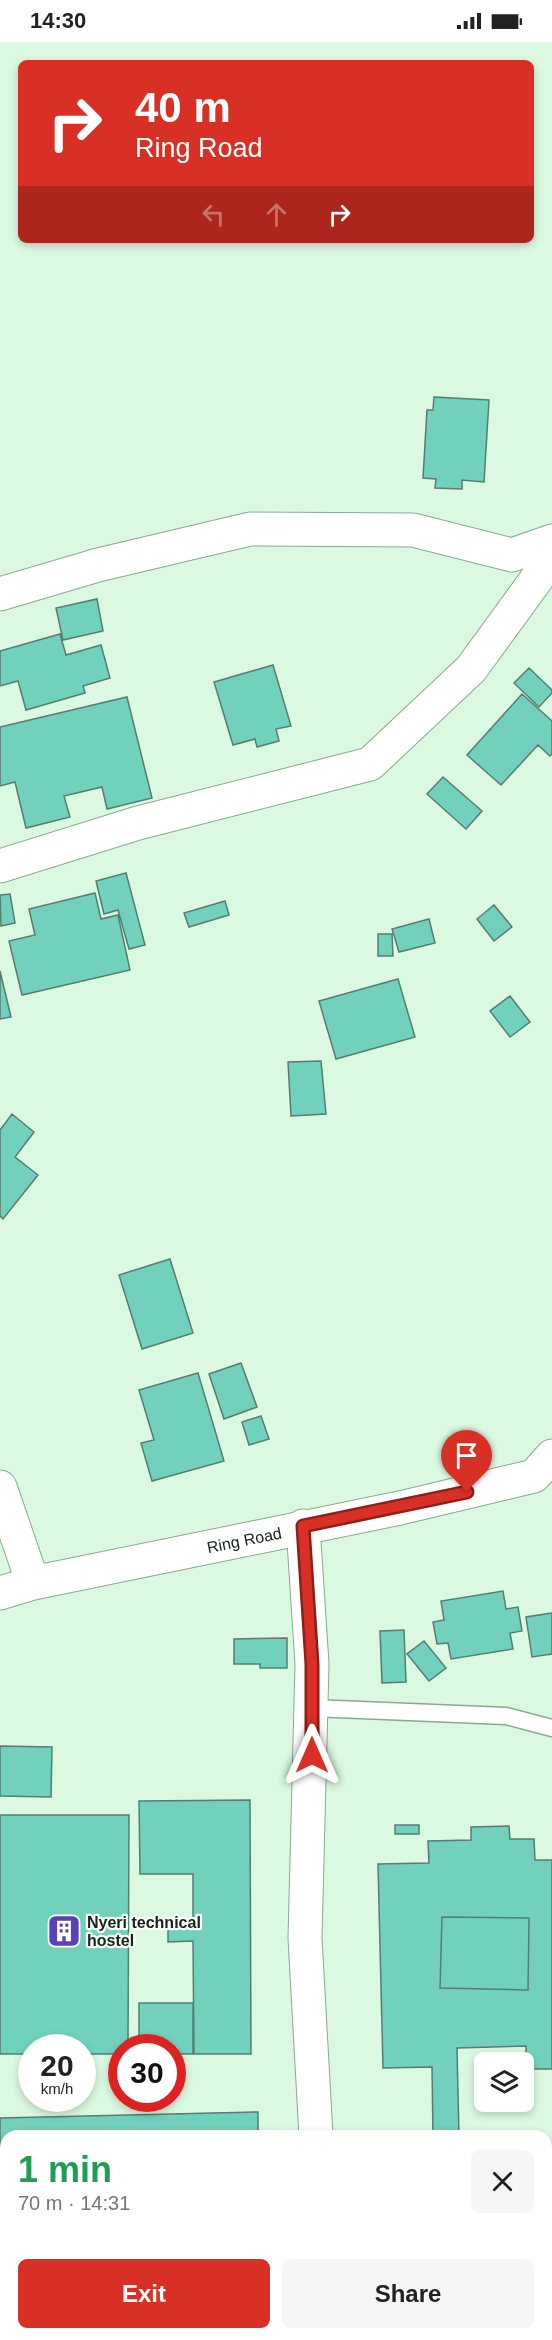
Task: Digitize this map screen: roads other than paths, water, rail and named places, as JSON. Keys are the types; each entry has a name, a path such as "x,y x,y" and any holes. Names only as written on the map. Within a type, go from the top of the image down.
{"street":[{"path":"0,594 98,565 250,529 412,530 512,555 549,542"},
{"path":"0,866 138,823 370,764 471,669 538,576 549,542"},
{"name":"Ring Road","path":"0,1593 33,1583 400,1508 546,1472"},
{"path":"0,1487 33,1583"},
{"path":"303,1526 312,1708 305,1938 316,2130"}],"lane":[{"path":"312,1708 506,1716 552,1728"}],"place":[{"name":"Nyeri technical hostel","path":"64,1931"}]}
